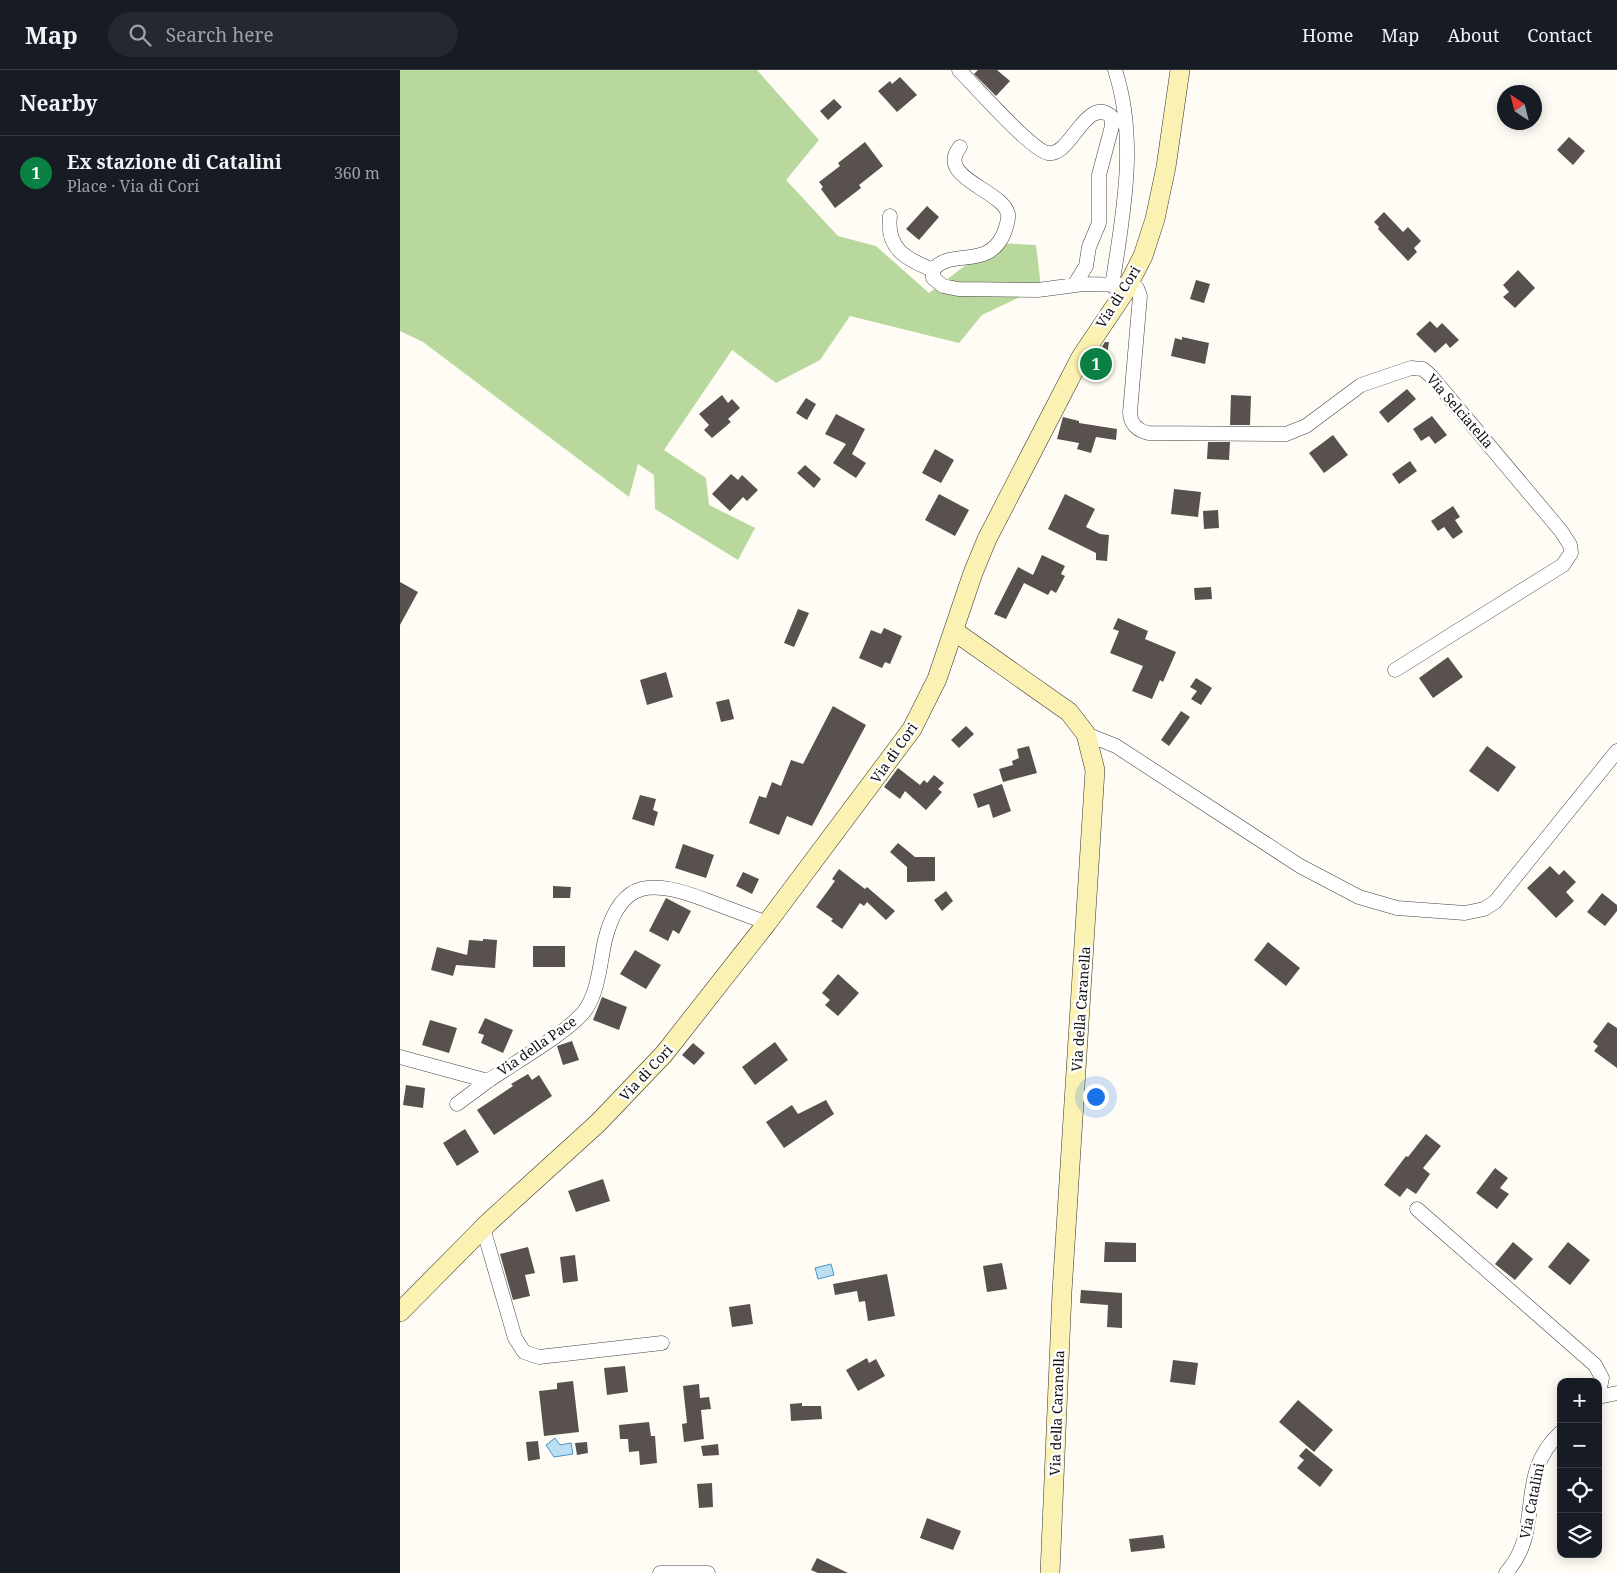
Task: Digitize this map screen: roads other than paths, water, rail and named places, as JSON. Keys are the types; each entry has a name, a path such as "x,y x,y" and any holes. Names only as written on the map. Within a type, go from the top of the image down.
{"main road":[{"name":"Via di Cori","path":"400,1312 483,1228 592,1128 647,1072 693,1019 912,729 934,684 987,539 1081,356 1120,285 1143,256 1155,219 1169,148 1180,70"},
{"name":"Via della Caranella","path":"954,631 1056,702 1076,719 1086,734 1094,759 1095,786 1063,1277 1050,1573"}],"street":[{"path":"960,70 1029,141 1045,153 1054,153 1061,149 1082,123 1093,115 1103,112 1111,116 1112,126 1099,175 1100,223 1089,248 1086,266 1075,284"},
{"path":"960,147 955,157 960,172 1003,205 1008,221 998,243 987,253 973,258 946,261 933,270 932,275 935,280 943,286 958,289 1038,290 1075,284 1120,285 1127,163 1125,109 1115,70"},
{"path":"890,216 889,232 895,246 911,260 933,270"},
{"name":"Via Selciatella","path":"1120,285 1137,288 1140,296 1130,412 1130,419 1138,429 1149,433 1286,434 1306,426 1361,384 1405,369 1419,368 1431,376 1565,535 1571,553 1563,565 1395,670"},
{"path":"1086,734 1116,746 1300,866 1348,892 1367,900 1397,908 1465,912 1484,909 1495,902 1617,751"},
{"name":"Via della Pace","path":"400,1057 488,1081 572,1023 583,1013 593,996 611,917 619,904 630,894 650,888 669,888 767,923"},
{"path":"456,1104 488,1081"},
{"path":"1418,1209 1596,1365 1602,1378"},
{"path":"483,1228 515,1338 524,1352 539,1357 662,1343"},
{"path":"1602,1396 1617,1393"},
{"name":"Via Catalini","path":"1506,1573 1516,1561 1524,1544 1538,1462 1547,1446 1557,1436"},
{"path":"660,1573 708,1573"}],"water":[{"path":"831,1264 834,1275 818,1279 815,1268"},
{"path":"555,1438 560,1445 571,1443 573,1454 554,1457 546,1445"}],"place":[{"name":"Ex stazione di Catalini","path":"1096,364"}]}
